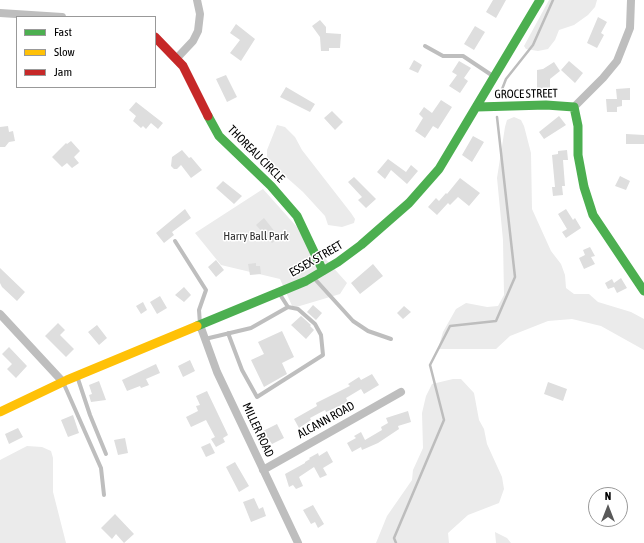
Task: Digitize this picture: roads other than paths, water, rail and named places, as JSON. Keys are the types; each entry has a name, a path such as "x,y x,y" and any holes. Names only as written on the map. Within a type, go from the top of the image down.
{"main road":[{"name":"ESSEX STREET","path":"0,412 63,382 313,277 361,245 410,203 439,169 495,78 540,0"},
{"name":"THOREAU CIRCLE","path":"156,39 177,58 219,136 271,186 297,216 306,232 323,271"},
{"name":"GROCE STREET","path":"477,107 546,105 574,106"},
{"path":"574,106 578,126 580,162 584,187 593,215 644,291"}],"street":[{"path":"177,58 193,41 198,31 200,14 197,0"},
{"path":"574,106 603,78 617,61 630,28 632,0"},
{"path":"0,13 46,16"},
{"path":"0,314 63,382"},
{"name":"MILLER ROAD","path":"200,325 218,372 298,543"},
{"name":"ALCANN ROAD","path":"263,470 401,392"}],"lane":[{"path":"425,46 443,56 463,56 495,78"},
{"path":"174,241 206,290 199,310 200,325"},
{"path":"313,277 353,321 368,331 391,339"},
{"path":"228,333 242,370 257,397 324,355 321,335 315,324 298,310 288,307 278,293"},
{"path":"205,339 251,328 288,307"},
{"path":"77,376 90,415 106,454"},
{"path":"63,382 101,468 104,495"}],"waterway":[{"path":"499,97 506,79 533,45 553,0"},
{"path":"396,543 394,538 444,420 430,365 450,326 496,321 515,277 497,117"}],"park label":[{"name":"Harry Ball Park","path":"256,236"}]}
